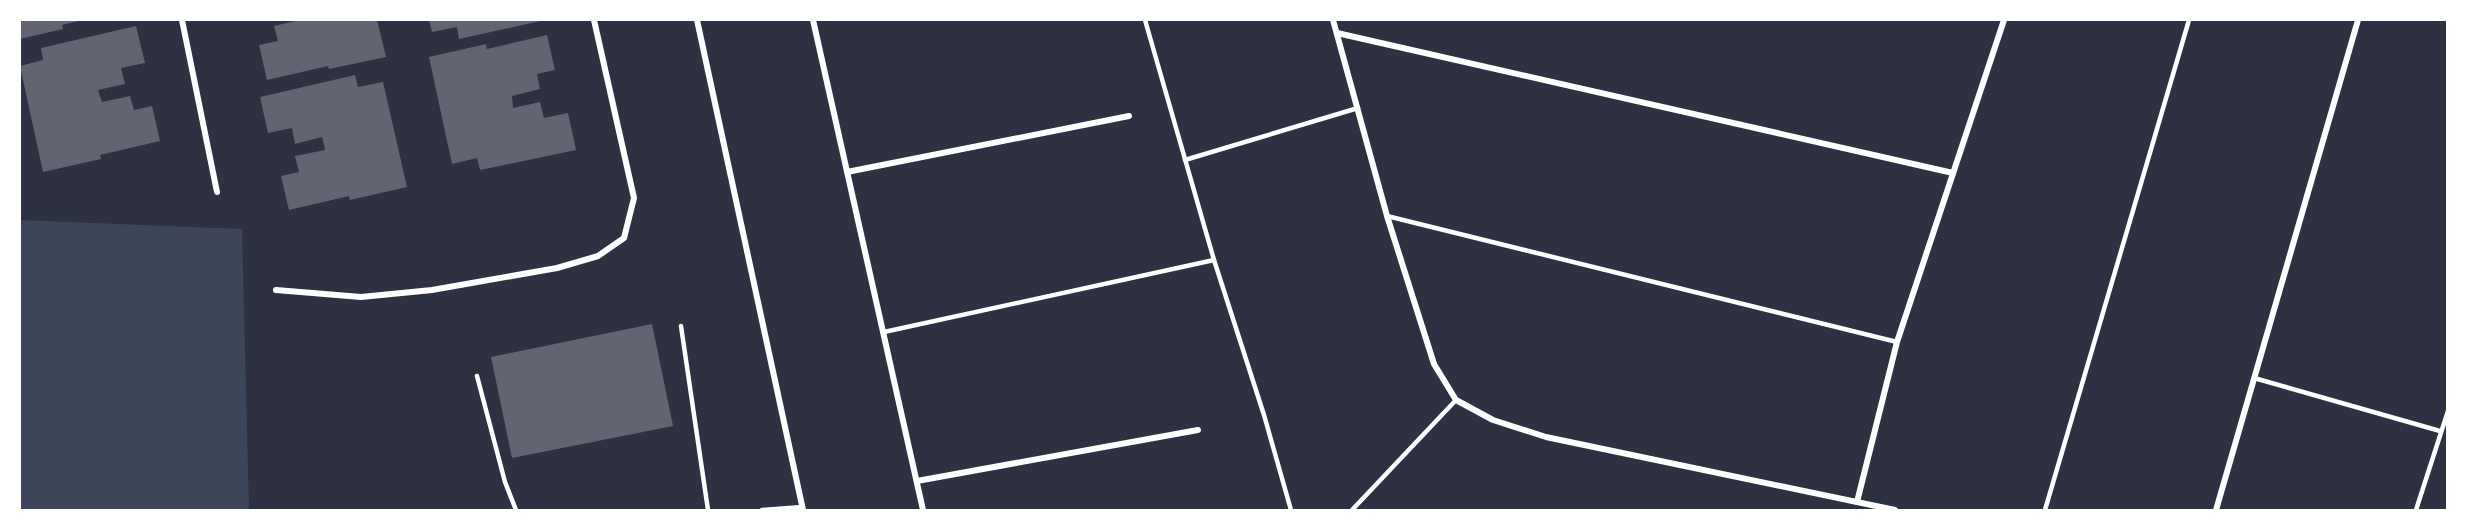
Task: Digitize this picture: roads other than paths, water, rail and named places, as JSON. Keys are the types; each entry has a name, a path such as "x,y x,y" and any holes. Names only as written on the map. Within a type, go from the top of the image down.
{"street":[{"path":"182,20 217,192"},
{"path":"276,290 361,297 432,290 557,268 598,256 624,238 634,198 594,20"},
{"path":"697,20 803,509"},
{"path":"813,20 923,510"},
{"path":"1333,20 1387,216 1434,364 1456,400 1493,420 1546,437 1895,510"},
{"path":"1857,502 1897,342 2004,20"},
{"path":"2216,510 2358,20"},
{"path":"1337,33 1953,173"},
{"path":"847,172 1129,116"},
{"path":"916,481 1198,430"}],"lane":[{"path":"1144,20 1214,260 1264,415 1291,510"},
{"path":"2045,510 2189,20"},
{"path":"1185,160 1358,108"},
{"path":"1387,216 1897,342"},
{"path":"884,332 1214,260"},
{"path":"681,326 708,510"},
{"path":"477,376 505,482 516,510"},
{"path":"2254,378 2440,431"},
{"path":"1352,510 1456,400"},
{"path":"2416,510 2448,411"},
{"path":"1855,510 1857,502"},
{"path":"762,510 803,509"}]}
